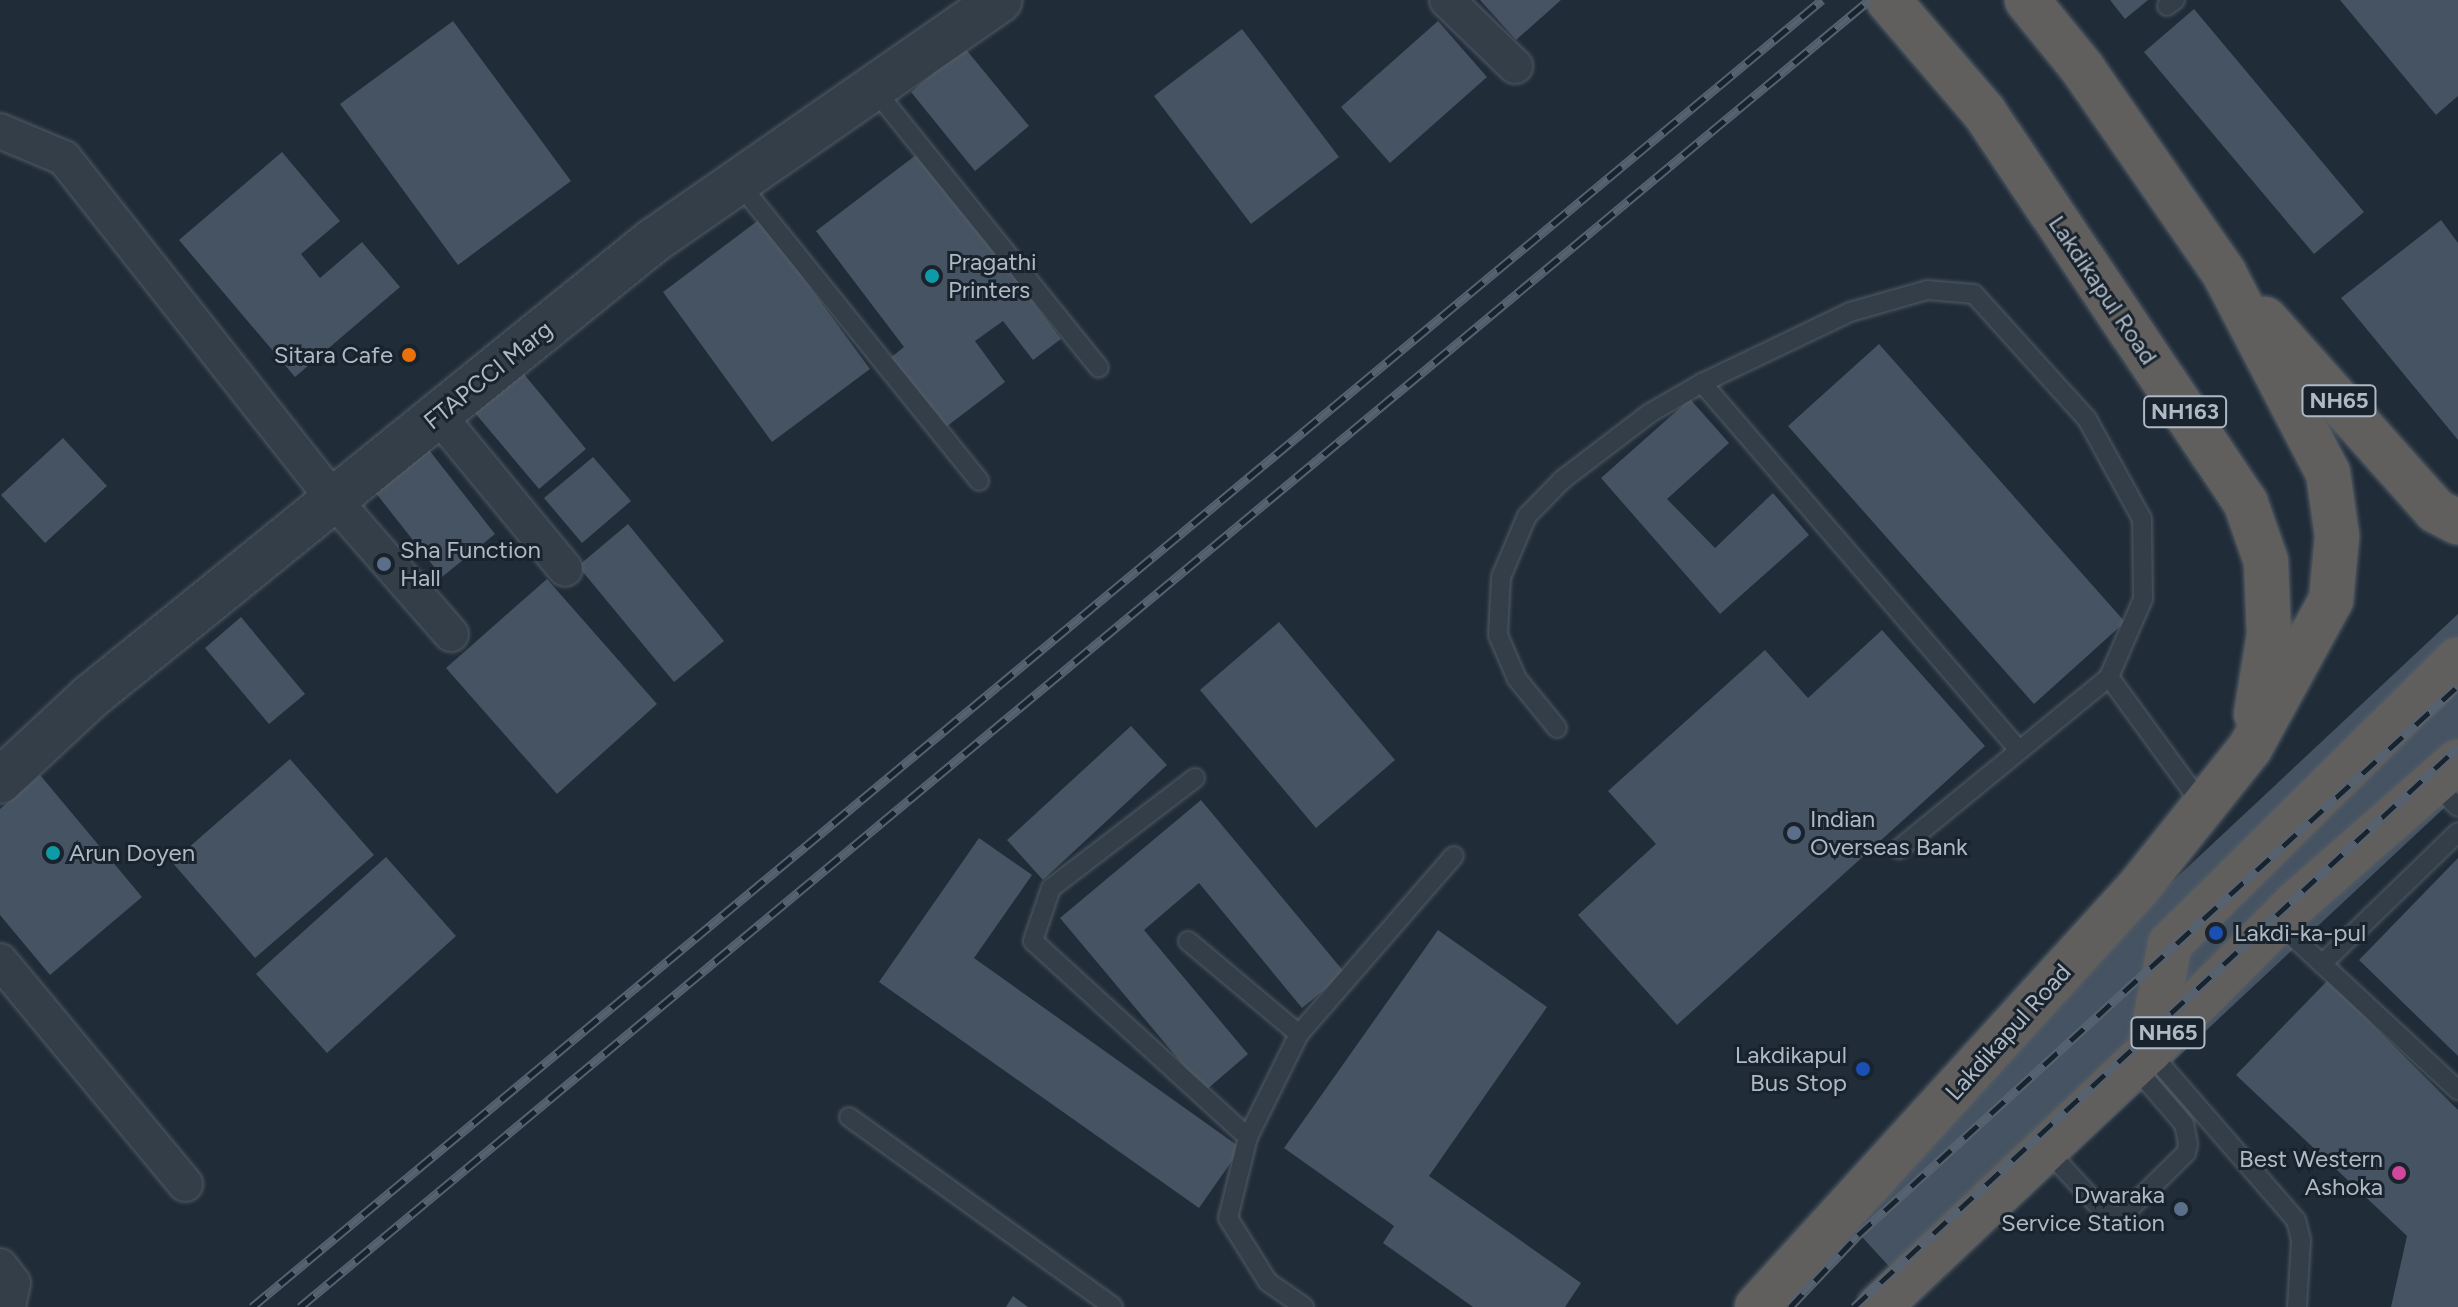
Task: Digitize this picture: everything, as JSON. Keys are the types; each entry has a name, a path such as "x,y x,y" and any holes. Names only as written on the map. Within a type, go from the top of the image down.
{"highway":[{"name":"Lakdikapul Road","path":"1888,0 1984,112 2246,504 2266,561 2269,635 2250,748"},
{"name":"Lakdikapul Road","path":"2027,0 2062,44 2224,273 2436,511 2458,522"},
{"name":"Lakdikapul Road","path":"1757,1307 2122,908 2250,748 2331,600 2337,536 2328,473 2224,273"},
{"path":"2170,944 2458,659"},
{"name":"NH65","path":"1879,1307 2142,1058 2277,922 2450,783"},
{"path":"2122,908 2217,983"},
{"name":"NH65","path":"2142,1058 2170,944"}],"street":[{"name":"FTAPCCI Marg","path":"0,781 90,697 653,241 1000,0"},
{"path":"1447,0 1515,66"},
{"path":"0,131 64,158 334,500 451,634"},
{"path":"439,416 565,569"},
{"path":"0,961 185,1184"},
{"path":"0,1266 13,1283 8,1307"}],"lane":[{"path":"874,89 1099,368"},
{"path":"737,180 979,481"},
{"path":"1557,728 1517,679 1498,635 1501,577 1527,516 1562,480 1650,413 1702,383 1850,312 1927,290 1974,294 2087,419 2142,519 2143,599 2109,677 2017,748 1899,849"},
{"path":"1702,383 2017,748"},
{"path":"2109,677 2203,806"},
{"path":"1195,778 1051,888 1033,941 1248,1137"},
{"path":"2323,963 2458,832"},
{"path":"1304,1307 1268,1282 1228,1218 1248,1137 1299,1034 1454,856"},
{"path":"2277,922 2458,1090"},
{"path":"1188,941 1299,1034"},
{"path":"2045,1149 2106,1214 2121,1217 2186,1153 2188,1144 2184,1124 2142,1058"},
{"path":"2142,1058 2296,1220 2301,1240 2297,1307"},
{"path":"849,1117 1113,1307"}],"building":[{"path":"1480,0 1561,0 1516,40"},
{"path":"2110,0 2148,0 2125,19"},
{"path":"2340,0 2458,0 2458,96 2436,115"},
{"path":"2194,9 2364,212 2314,254 2144,52"},
{"path":"453,21 571,181 458,265 340,104"},
{"path":"1438,21 1487,77 1390,163 1341,107"},
{"path":"1242,29 1339,157 1251,224 1154,96"},
{"path":"964,47 1029,126 975,171 911,92"},
{"path":"282,152 340,221 301,254 320,278 362,242 400,287 295,377 179,240"},
{"name":"Pragathi Printers","path":"920,152 1061,339 1033,360 1003,321 975,341 1005,382 942,430 889,359 904,347 816,231"},
{"path":"760,219 870,369 772,442 663,292"},
{"path":"2441,220 2458,243 2458,440 2341,298"},
{"path":"1879,344 2125,622 2034,704 1788,426"},
{"path":"523,373 586,449 539,489 475,413"},
{"path":"1690,399 1729,443 1667,499 1715,548 1773,493 1809,535 1720,614 1601,478"},
{"path":"63,438 107,486 45,543 1,495"},
{"path":"429,450 495,534 442,577 375,492"},
{"path":"593,457 631,501 582,543 544,498"},
{"path":"628,524 724,641 674,682 578,566"},
{"path":"547,579 657,704 557,794 446,668"},
{"path":"2458,614 2458,795 1919,1299 1830,1202"},
{"path":"241,617 305,694 269,724 205,648"},
{"path":"1279,622 1395,760 1316,828 1200,690"},
{"path":"1882,630 1985,746 1677,1025 1578,915 1656,844 1608,791 1765,650 1808,698"},
{"path":"1131,726 1167,765 1043,880 1007,840"},
{"path":"290,759 374,855 255,958 172,862"},
{"name":"Arun Doyen","path":"40,775 142,897 50,975 0,915 0,809"},
{"path":"1201,800 1345,973 1302,1008 1199,883 1144,930 1248,1054 1205,1091 1060,918"},
{"path":"979,838 1032,875 974,958 1241,1148 1199,1208 879,982"},
{"path":"386,857 456,936 327,1053 256,974"},
{"path":"2458,858 2458,1056 2359,960"},
{"path":"1438,930 1547,1007 1429,1176 1581,1283 1565,1307 1473,1307 1383,1243 1394,1226 1284,1148"},
{"name":"Best Western Ashoka","path":"2328,980 2458,1110 2458,1307 2391,1307 2407,1236 2236,1075"},
{"path":"1013,1296 1028,1307 1006,1307"}],"railway":[{"path":"252,1307 1822,0"},
{"path":"300,1307 1869,0"},
{"path":"1790,1307 1858,1235 2458,686"},
{"path":"1854,1307 2458,747"}],"place":[{"name":"Pragathi Printers","path":"932,276"},
{"name":"Sitara Cafe","path":"409,355"},
{"name":"Sha Function Hall","path":"384,564"},
{"name":"Indian Overseas Bank","path":"1794,833"},
{"name":"Arun Doyen","path":"53,853"},
{"name":"Lakdi-ka-pul","path":"2216,933"},
{"name":"Lakdikapul Bus Stop","path":"1863,1069"},
{"name":"Best Western Ashoka","path":"2399,1173"},
{"name":"Dwaraka Service Station","path":"2181,1209"}]}
